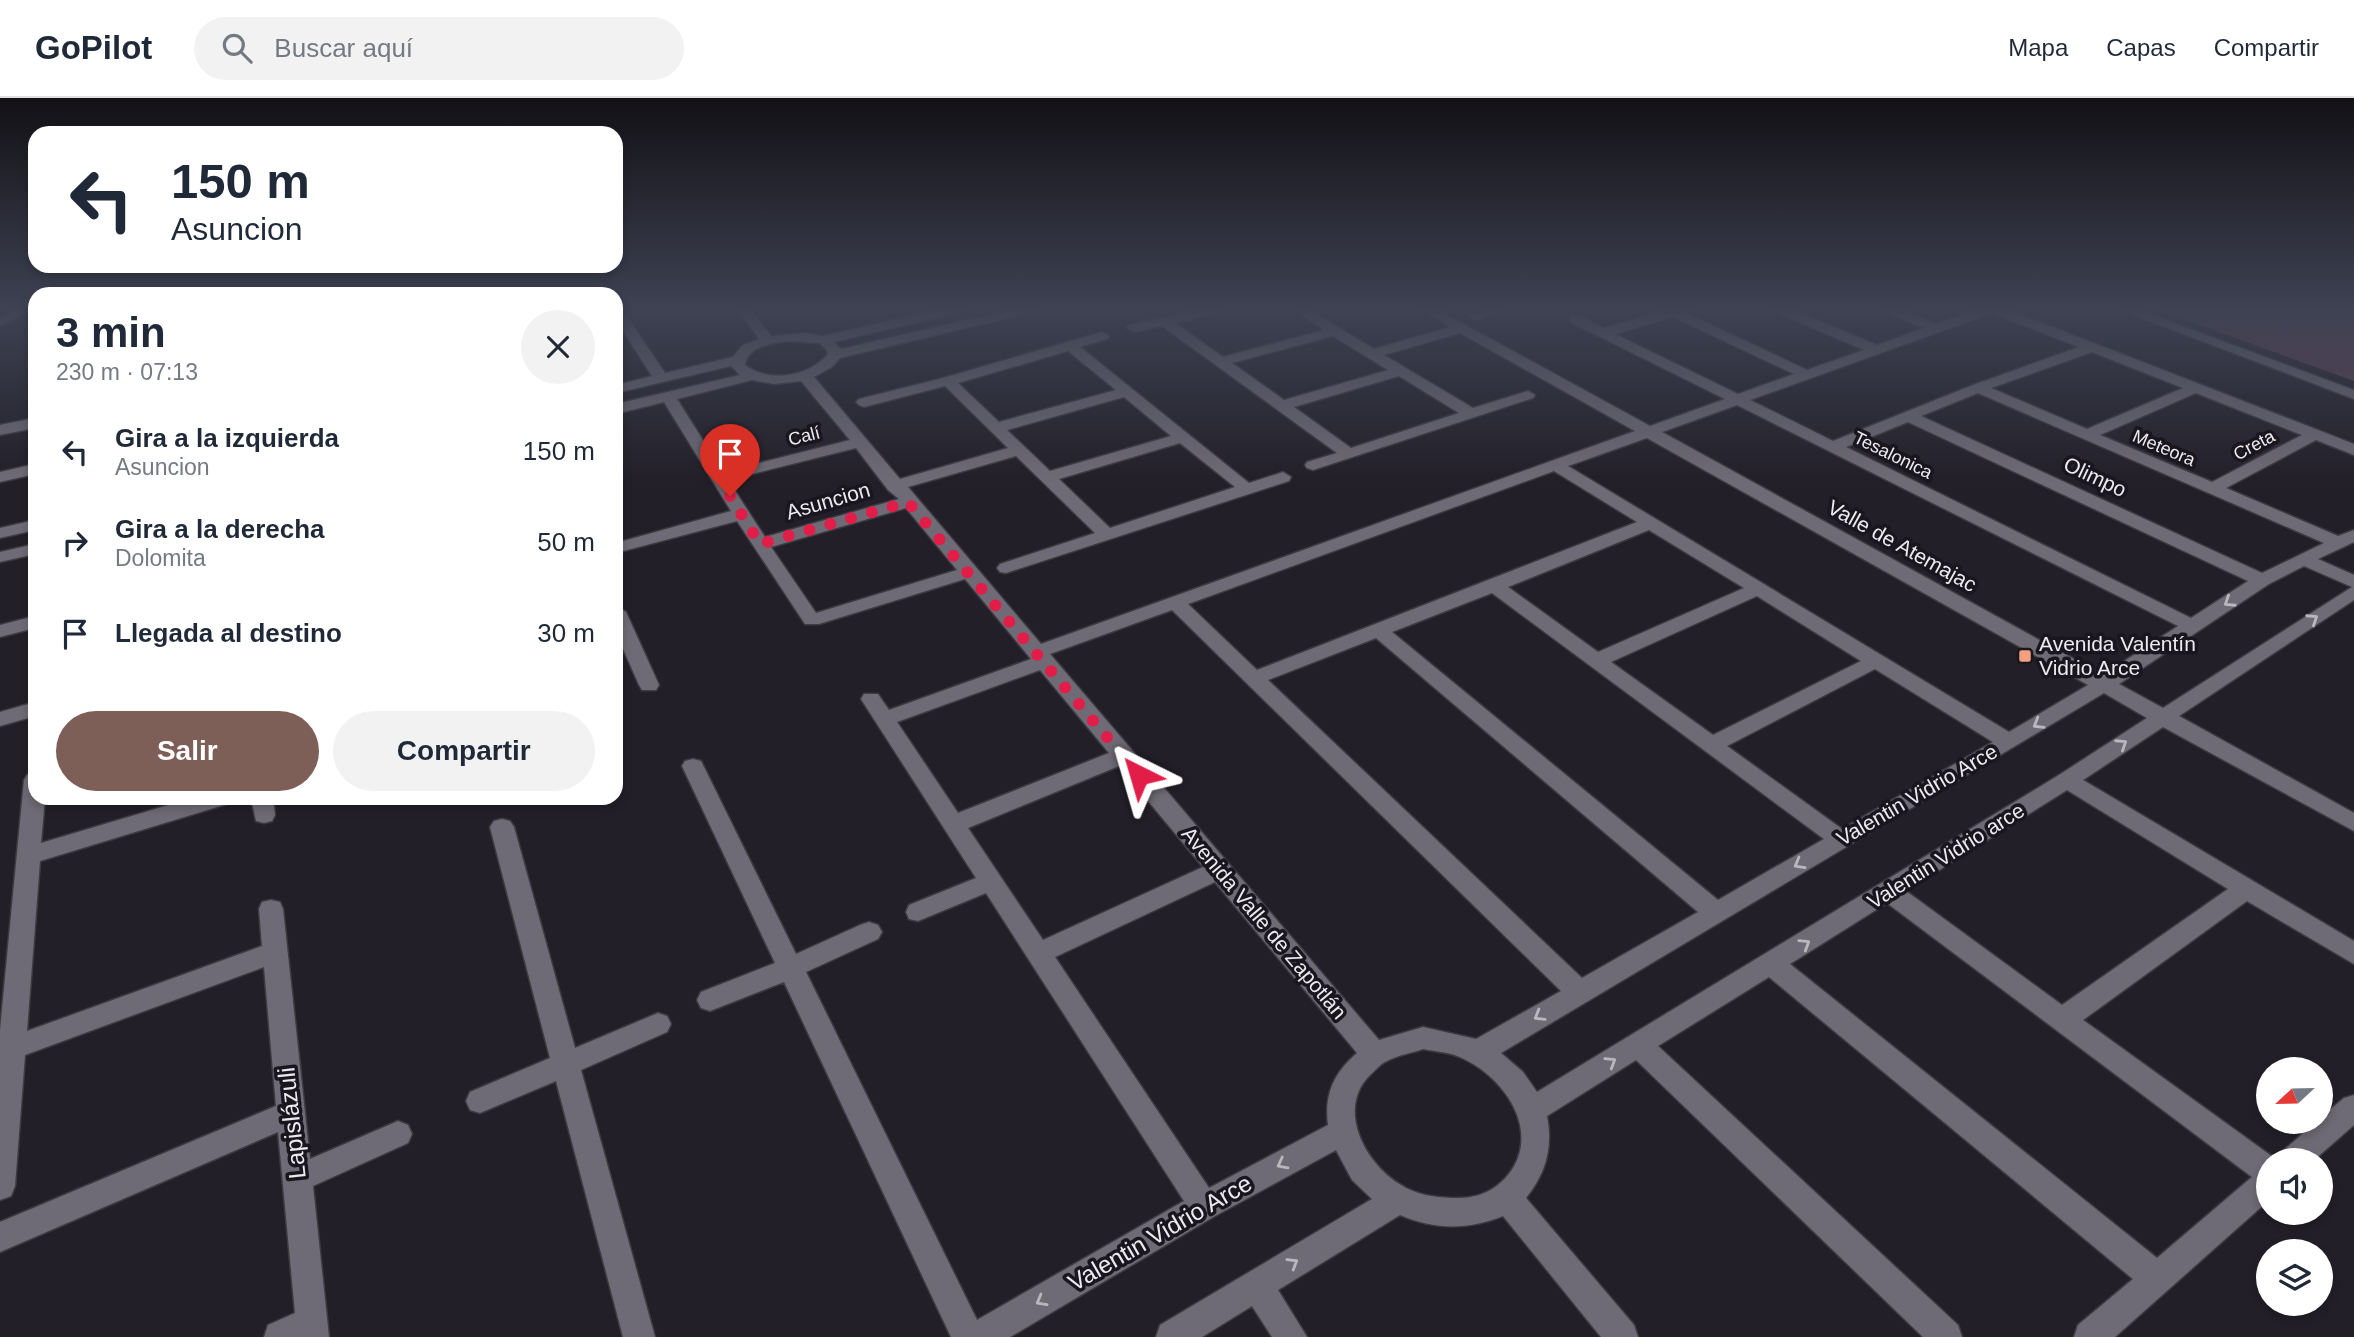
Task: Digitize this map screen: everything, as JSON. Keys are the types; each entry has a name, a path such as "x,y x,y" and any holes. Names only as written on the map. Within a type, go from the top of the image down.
{"street":[{"path":"651,367 661,378"},
{"path":"623,386 708,367"},
{"path":"740,367 743,372 752,376 777,379 804,375 822,367"},
{"path":"864,402 997,367"},
{"path":"1095,367 1247,489"},
{"path":"1228,367 1349,454"},
{"path":"1393,367 1471,414"},
{"name":"Valle de Atemajac","path":"1532,367 2354,823"},
{"name":"Tesalonica","path":"1669,367 2193,626"},
{"path":"1791,367 1805,374"},
{"path":"1204,1206 878,709 1040,657 1175,602 1825,367"},
{"path":"1832,447 2037,367"},
{"path":"2139,367 2354,450"},
{"path":"2279,367 2354,395"},
{"path":"1282,406 1400,371"},
{"name":"Avenida Valle de Zapotlán","path":"804,375 901,494 1373,1053"},
{"path":"623,407 752,376"},
{"path":"947,381 1107,535"},
{"name":"Meteora","path":"1978,388 2212,489 2345,538"},
{"path":"2087,435 2195,388"},
{"path":"996,428 1126,392"},
{"path":"1313,465 1528,396"},
{"path":"668,397 760,544 812,620 968,572"},
{"name":"Olimpo","path":"1908,416 2262,580"},
{"path":"0,430 28,424"},
{"name":"Creta","path":"2212,489 2314,435"},
{"path":"1047,477 1183,437"},
{"name":"Calí","path":"718,478 859,442"},
{"name":"Asuncion","path":"760,544 1020,450"},
{"path":"1555,465 1755,590 2009,742"},
{"path":"0,477 28,471"},
{"path":"1006,568 1283,477"},
{"path":"623,546 741,514"},
{"path":"1255,678 1650,523"},
{"path":"0,533 28,527"},
{"name":"Valentin Vidrio Arce","path":"1478,1052 2009,742 2104,684 2262,580 2345,538"},
{"path":"0,558 28,551"},
{"path":"2302,559 2354,582"},
{"path":"1494,586 1840,839"},
{"path":"1595,661 1755,590"},
{"name":"Valentin Vidrio arce","path":"1532,1110 2067,780 2354,592"},
{"path":"1175,602 1579,992"},
{"path":"0,631 28,624"},
{"path":"623,627 649,685"},
{"path":"1379,631 1716,913"},
{"path":"1711,745 1874,662"},
{"path":"0,719 28,711"},
{"path":"954,824 1123,756"},
{"path":"693,766 968,1337"},
{"path":"2067,780 2354,954"},
{"path":"0,1186 33,805"},
{"path":"28,856 196,805"},
{"path":"502,827 639,1337"},
{"path":"1039,953 1220,870"},
{"path":"918,912 991,881"},
{"path":"2063,1019 2248,888"},
{"path":"1889,892 2256,1162"},
{"name":"Lapislázuli","path":"271,909 313,1329"},
{"path":"710,1000 869,932"},
{"path":"12,1048 275,952"},
{"path":"1772,964 2157,1278"},
{"path":"480,1101 658,1024"},
{"path":"1423,1038 1451,1042 1478,1052 1510,1077 1532,1110 1537,1135 1535,1160 1525,1181 1507,1198 1483,1210 1455,1214 1425,1211 1397,1200 1372,1181 1353,1158 1342,1132 1339,1108 1345,1087 1356,1067 1373,1053 1396,1042 1423,1038"},
{"path":"1638,1045 1946,1337"},
{"path":"2307,1148 2354,1107"},
{"path":"0,1237 291,1113"},
{"name":"Valentin Vidrio Arce","path":"979,1337 1204,1206 1342,1132"},
{"path":"298,1178 398,1134"},
{"path":"2090,1337 2256,1192"},
{"path":"1507,1198 1622,1337"},
{"path":"1172,1337 1397,1200"},
{"path":"1256,1285 1291,1337"},
{"path":"280,1337 313,1329"}],"shaded area":[{"path":"2315,367 2354,367 2354,381"}],"place":[{"name":"Avenida Valentín Vidrio Arce","path":"2025,656"}],"route":[{"path":"730,496 760,544 908,502 1139,775"}]}
